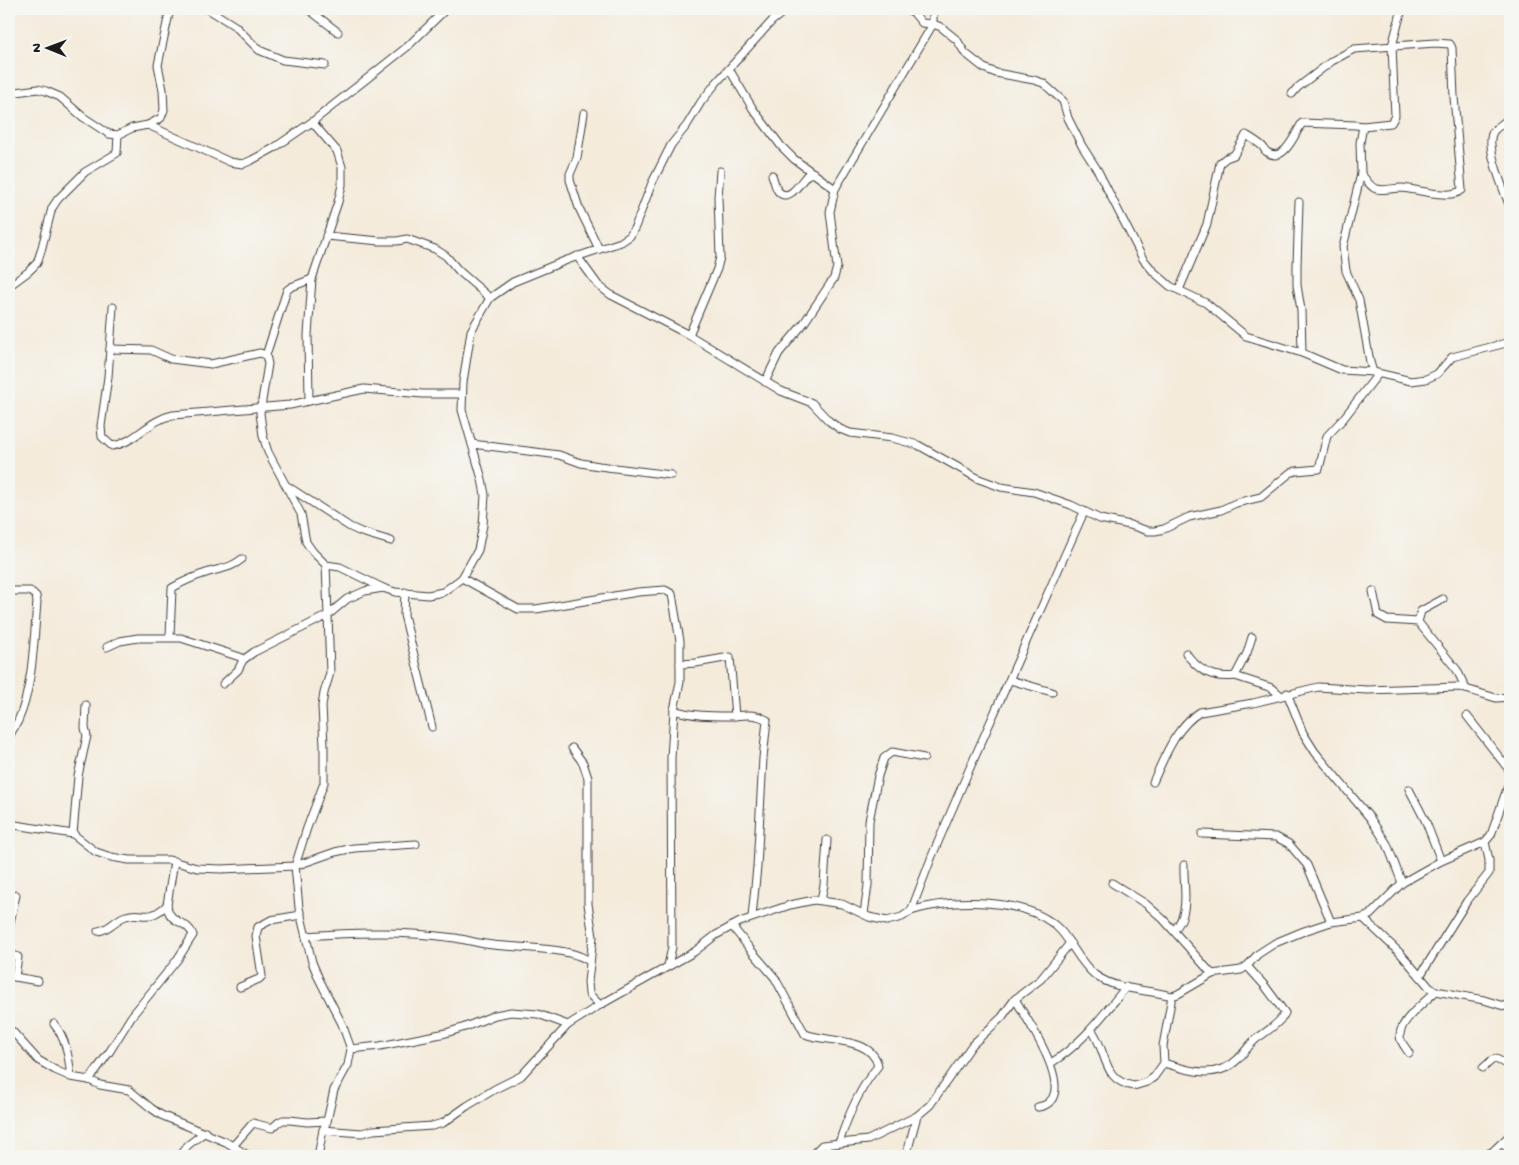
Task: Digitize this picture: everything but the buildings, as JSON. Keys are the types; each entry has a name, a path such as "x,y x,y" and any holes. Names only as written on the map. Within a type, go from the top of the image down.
{"street":[{"path":"9,93 38,89 54,93 102,130 118,135 132,128 148,125 160,118 164,110 163,90 158,65 170,9"},
{"path":"208,9 235,26 259,50 283,60 325,65"},
{"path":"308,9 338,32"},
{"path":"148,125 230,162 242,164 274,148 312,122 407,47 446,9"},
{"path":"312,279 287,290 266,356 268,364 260,407 260,422 265,444 301,514 306,542 313,552 326,564 340,567 383,588 428,595 443,592 462,578 478,550 483,525 485,496 482,479 464,422 462,394 470,331 490,298 520,279 577,256 620,242 630,236 670,145 687,126 701,102 729,69 772,21 787,9"},
{"path":"906,9 913,12 922,23 941,27 953,37 965,52 984,68 996,73 1043,83 1063,101 1068,118 1082,146 1098,171 1143,259 1170,286 1206,303 1246,336 1302,353 1342,370 1376,373 1410,381 1426,379 1437,374 1456,356 1510,342"},
{"path":"765,382 779,353 804,323 834,278 838,267 830,212 835,190 933,24 933,9"},
{"path":"1179,290 1207,224 1220,163 1234,155 1246,135 1263,146 1265,151 1271,154 1279,154 1287,149 1302,124 1363,126 1391,123 1395,116 1392,46 1402,9"},
{"path":"1292,94 1332,61 1354,49 1450,44 1452,48 1454,96 1463,187 1460,192 1434,194 1403,188 1381,190 1374,188 1361,174"},
{"path":"729,69 766,128 794,159 835,190"},
{"path":"584,113 577,158 570,174 570,180 579,208 599,249"},
{"path":"1510,117 1494,130 1490,138 1496,169 1510,207"},
{"path":"310,401 308,335 312,279 342,185 342,166 337,151 312,122"},
{"path":"1363,126 1360,143 1361,174 1343,247 1346,271 1359,300 1370,362 1376,373"},
{"path":"9,286 37,263 52,208 58,199 85,172 117,153 118,135"},
{"path":"689,335 720,258 718,213 720,171"},
{"path":"772,175 778,191 788,194 798,187 807,175 814,173"},
{"path":"1299,202 1297,285 1301,310 1302,353"},
{"path":"326,236 380,241 407,239 435,248 490,298"},
{"path":"577,256 598,285 689,335 786,394 812,403 829,421 840,429 850,433 892,438 918,445 979,479 1001,487 1034,492 1071,505 1100,519 1148,531 1164,529 1190,516 1221,510 1261,497 1290,473 1319,469 1327,436 1343,419 1376,373"},
{"path":"113,308 101,433 105,441 112,446 122,444 164,416 272,407 364,389 423,394 462,394"},
{"path":"110,349 150,350 171,359 211,364 260,353 266,356"},
{"path":"472,444 559,455 581,463 671,475"},
{"path":"287,486 350,527 391,541"},
{"path":"911,911 943,830 1084,512"},
{"path":"170,638 172,588 195,577 232,567 242,559"},
{"path":"318,1156 322,1130 327,1121 334,1090 348,1065 351,1049 342,1024 316,973 301,915 295,866 306,828 324,784 322,706 330,673 326,564"},
{"path":"462,578 518,609 536,609 610,596 665,590 672,594 680,641 680,682 674,710 671,815 672,947 668,966"},
{"path":"224,684 238,670 243,660 254,652 328,615 347,599 383,588"},
{"path":"9,591 30,591 36,596 37,602 28,684 18,721 12,729 9,738"},
{"path":"1373,591 1378,615 1386,620 1418,622 1457,670 1466,689"},
{"path":"405,592 404,615 432,727"},
{"path":"1418,622 1421,610 1443,599"},
{"path":"1235,676 1247,653 1252,637"},
{"path":"107,647 120,641 138,638 181,638 240,656 243,660"},
{"path":"1186,654 1201,669 1213,676 1235,676 1272,688 1283,694 1315,752 1370,818 1387,844 1402,883"},
{"path":"680,664 730,657 735,716"},
{"path":"1010,680 1052,692"},
{"path":"1153,782 1176,735 1194,715 1200,712 1253,703 1283,694 1318,687 1367,690 1452,686 1496,698 1510,697"},
{"path":"73,834 78,776 87,736 85,728 86,705"},
{"path":"674,710 691,715 735,716 752,714 767,720 752,917"},
{"path":"1468,716 1510,771"},
{"path":"572,748 583,763 588,778 588,904 593,937 588,982 589,994 600,1005"},
{"path":"864,914 868,885 868,822 884,758 892,752 924,758"},
{"path":"322,1130 362,1132 432,1126 444,1123 467,1106 521,1076 568,1025 600,1005 694,952 716,934 752,917 804,901 821,900 842,904 864,914 887,921 902,917 911,911 928,905 969,902 1016,908 1035,913 1051,922 1095,974 1112,983 1126,987 1172,996 1212,974 1232,972 1247,966 1258,954 1304,931 1331,922 1364,918 1370,915 1402,883 1441,861 1485,842 1491,835 1510,780"},
{"path":"1409,789 1426,822 1441,861"},
{"path":"9,824 73,834 96,852 111,857 129,860 174,861 197,868 295,866 335,852 354,848 416,844"},
{"path":"1202,834 1276,837 1289,844 1308,866 1331,922"},
{"path":"821,900 827,840"},
{"path":"1420,976 1467,902 1489,873 1489,860 1485,842"},
{"path":"90,1080 131,1017 193,935 192,931 172,918 168,912 167,905 174,861"},
{"path":"1174,930 1181,921 1185,907 1184,865"},
{"path":"1112,883 1146,904 1174,930 1212,974"},
{"path":"9,927 16,895"},
{"path":"98,931 106,930 123,917 129,915 149,917 160,912 167,905"},
{"path":"240,986 262,976 256,936 258,927 271,920 301,915"},
{"path":"1364,918 1401,954 1430,988 1510,1008"},
{"path":"732,926 775,978 805,1034 862,1047 876,1059 878,1066 856,1100 839,1143"},
{"path":"306,936 331,934 456,938 491,945 568,953 582,956 590,962"},
{"path":"811,1156 822,1145 868,1140 917,1116 930,1105 972,1045 1002,1017 1015,999 1041,979 1070,943"},
{"path":"9,953 18,958 12,976 38,981"},
{"path":"1164,1064 1192,1072 1217,1071 1230,1066 1254,1040 1282,1019 1284,1013 1265,986 1247,966"},
{"path":"1051,1063 1077,1043 1091,1029 1126,987"},
{"path":"1409,1052 1401,1040 1400,1029 1411,1014 1436,991"},
{"path":"1091,1029 1098,1037 1109,1071 1115,1080 1134,1086 1147,1082 1158,1073 1164,1064 1163,1046 1172,996"},
{"path":"1015,999 1051,1063 1054,1084 1053,1098 1048,1105 1038,1107"},
{"path":"351,1049 380,1046 446,1033 495,1015 511,1012 538,1014 568,1025"},
{"path":"54,1024 62,1036 70,1065 71,1077"},
{"path":"9,1030 38,1060 55,1070 71,1077 129,1090 150,1108 162,1115 180,1124 205,1132 249,1156"},
{"path":"1483,1068 1496,1059 1510,1066"},
{"path":"906,1156 917,1116"},
{"path":"233,1146 253,1123 272,1128 283,1120 327,1121"},
{"path":"180,1156 188,1145 205,1132"},
{"path":"1482,1156 1492,1152 1510,1135"},
{"path":"1502,1144 1510,1149"}]}
